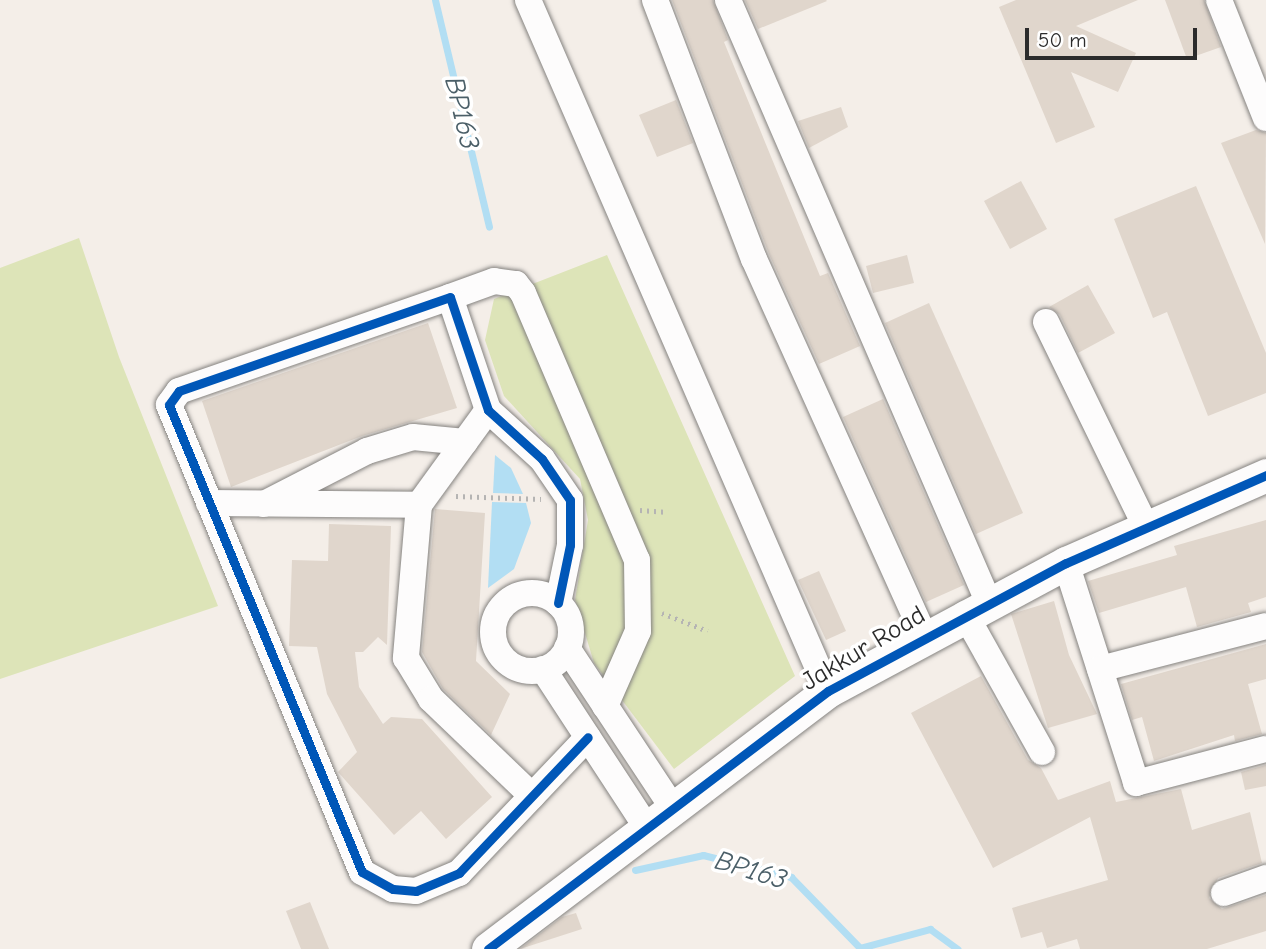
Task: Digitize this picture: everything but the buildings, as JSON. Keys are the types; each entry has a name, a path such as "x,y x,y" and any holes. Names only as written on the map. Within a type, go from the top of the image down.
{"street":[{"path":"528,0 828,691"},
{"path":"655,0 764,282 924,636"},
{"path":"728,0 976,607 1042,752"},
{"path":"1219,0 1266,117"},
{"path":"588,737 459,873 416,891 393,890 362,872 170,412 179,391 494,281 516,284 523,293 637,560 638,631 605,706"},
{"path":"450,297 488,410 542,459 570,500 570,545 558,603 570,624 568,648 673,808"},
{"path":"1046,322 1146,527"},
{"path":"488,410 423,500 407,658 431,699 532,796"},
{"path":"264,504 367,451 414,437 465,442"},
{"name":"Jakkur Road","path":"488,949 828,691 976,607 1066,562 1266,475"},
{"path":"209,503 423,500"},
{"path":"1066,562 1136,783 1266,749"},
{"path":"558,603 524,594 505,604 494,624 503,657 525,670 543,669 568,648"},
{"path":"1100,669 1266,626"},
{"path":"543,669 647,828"},
{"path":"1224,893 1266,878"}],"path":[{"path":"423,500 570,500"},
{"path":"638,604 708,631"}],"green space":[{"path":"79,238 119,357 218,606 0,679 0,268"},
{"path":"607,255 795,676 674,769 594,663 575,600 588,520 580,479 504,396 485,340 494,299"}],"water":[{"path":"495,455 511,468 523,494 493,493"},
{"path":"492,502 526,503 531,523 514,569 488,588"}],"waterway":[{"name":"BP163","path":"435,0 489,227"},
{"name":"BP163","path":"635,870 703,855 791,877 860,948 930,929 958,949"}],"cycle path":[{"path":"558,603 570,545 570,500 542,459 488,410 450,297 179,391 169,405 362,872 393,889 416,891 459,873 588,737"},
{"path":"488,949 828,691 1066,563 1266,475"}]}
